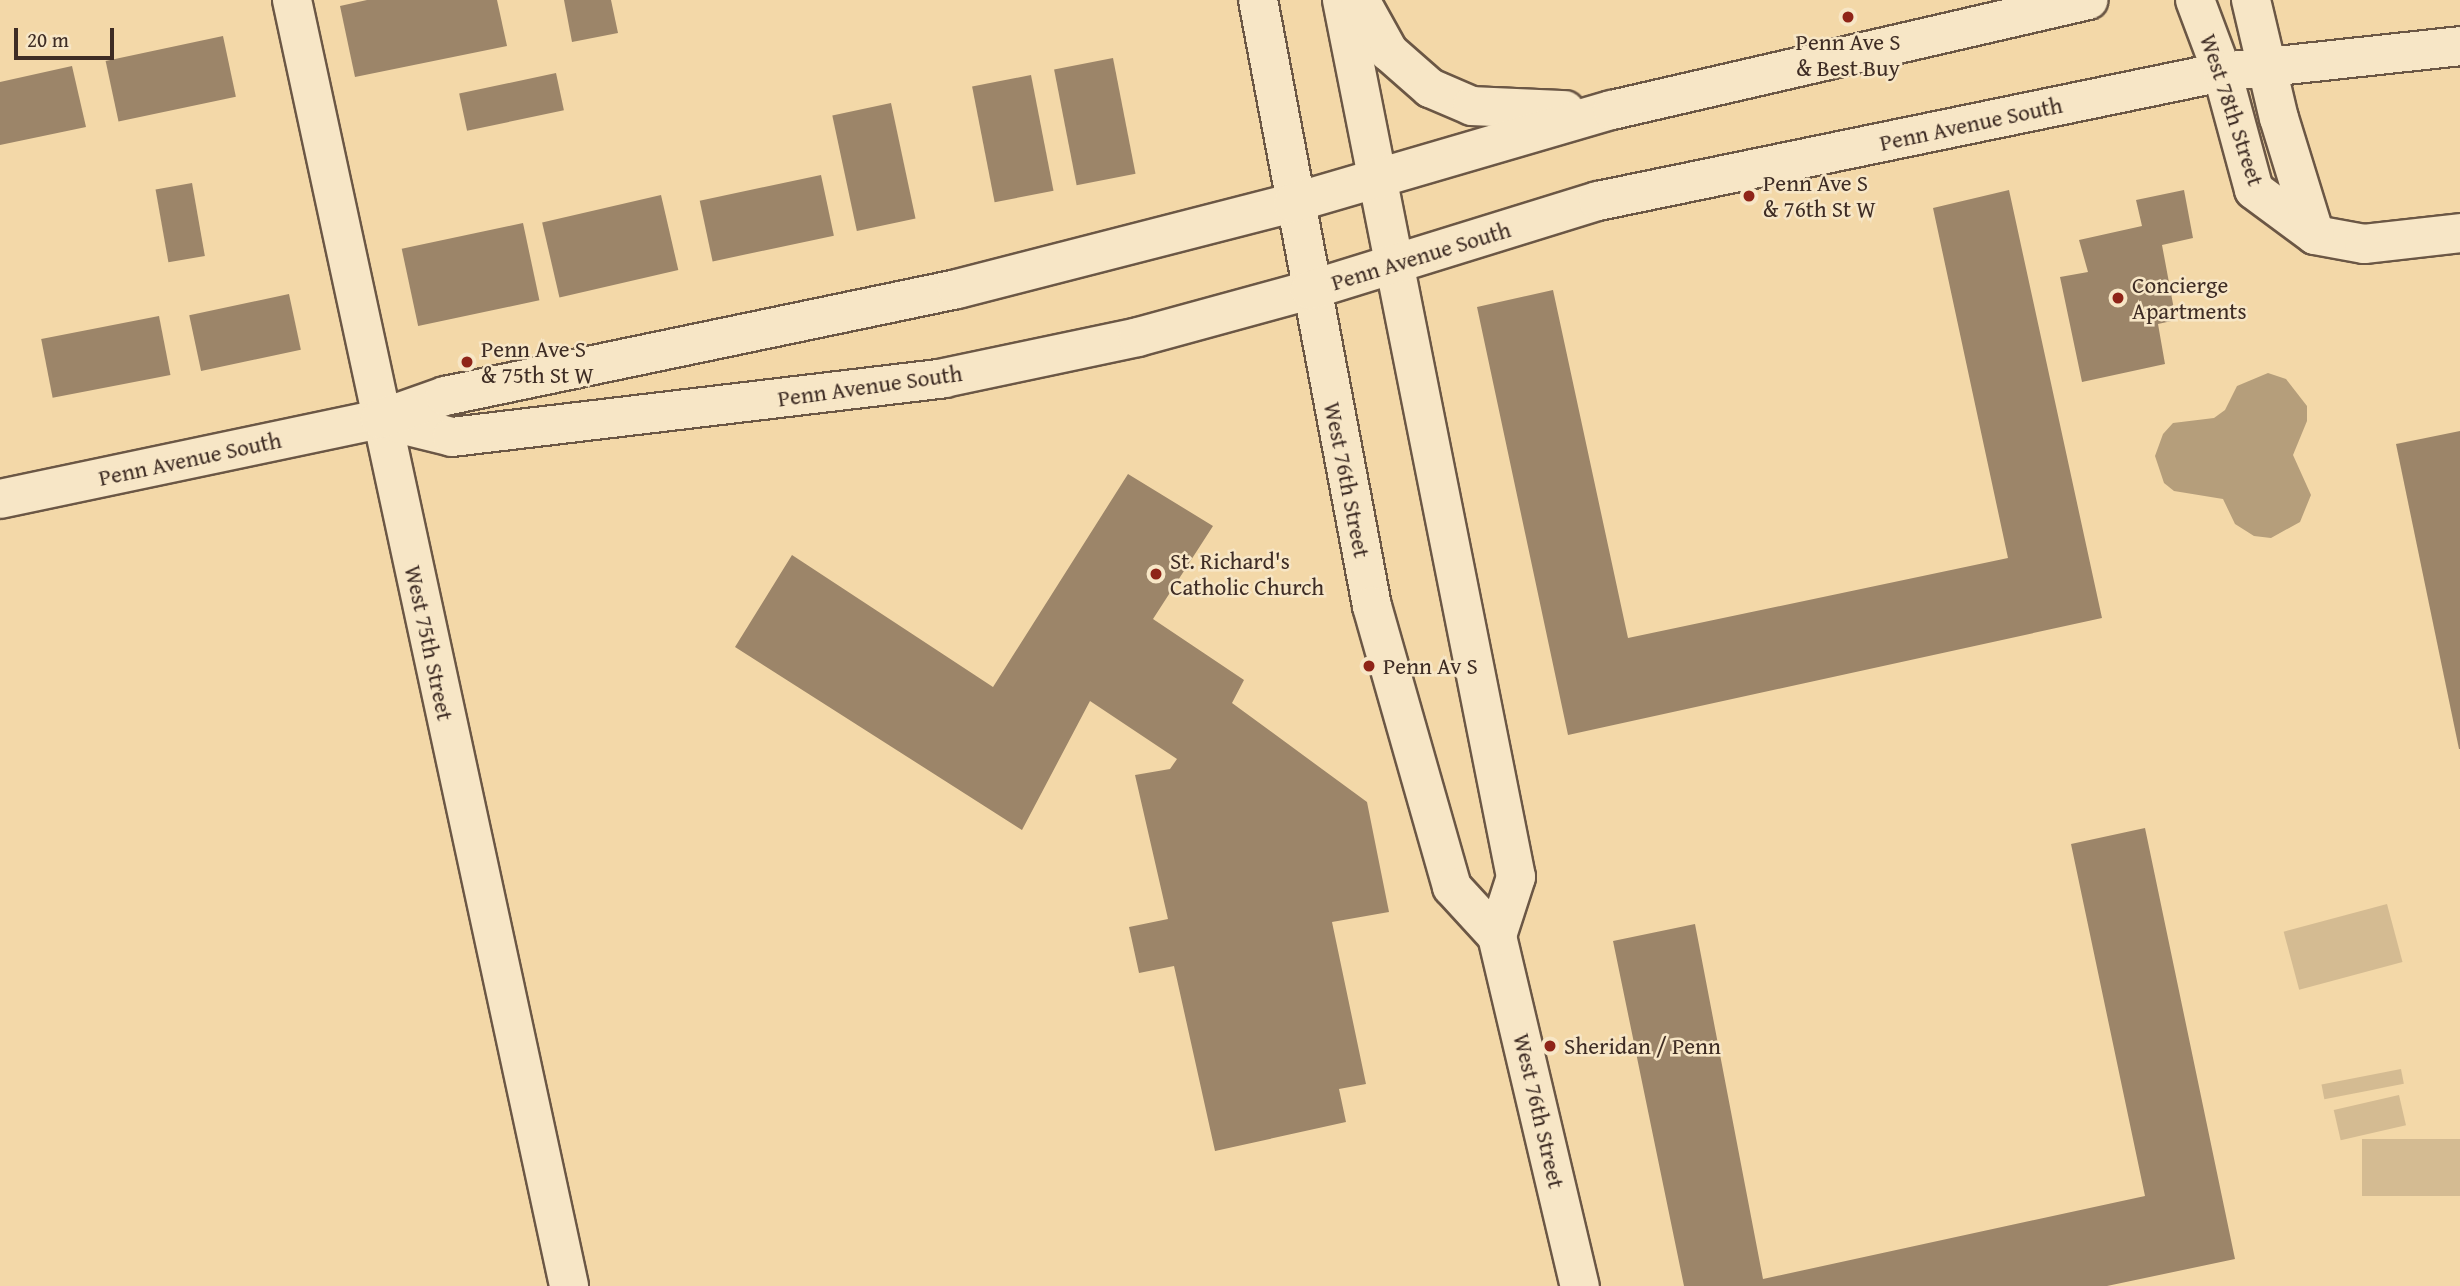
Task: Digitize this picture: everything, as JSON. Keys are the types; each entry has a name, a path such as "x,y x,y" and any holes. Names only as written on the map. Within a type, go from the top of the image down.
{"main road":[{"name":"West 75th Street","path":"292,0 380,419 569,1286"},
{"name":"West 76th Street","path":"1258,0 1293,203 1372,606 1452,887 1497,936 1580,1286"},
{"path":"1342,0 1391,265 1517,877 1497,936"},
{"path":"1360,0 1389,52 1430,88 1450,98 1505,111 1612,110"},
{"name":"Penn Avenue South","path":"0,499 380,419 445,396 957,289 1293,203 1612,110 2088,0"},
{"name":"West 78th Street","path":"2195,0 2222,72 2254,190 2315,236 2364,244 2460,233"},
{"name":"West 78th Street","path":"2251,0 2265,66 2315,236"},
{"name":"Penn Avenue South","path":"380,419 452,437 944,378 1138,337 1310,290 1598,201 2222,72 2460,46"}],"shaded area":[{"path":"2268,373 2286,379 2307,406 2307,421 2293,455 2311,495 2300,522 2271,538 2254,536 2235,524 2223,499 2174,491 2164,483 2155,456 2163,434 2173,423 2214,418 2225,410 2237,386"},
{"path":"2387,904 2403,962 2299,990 2284,932"},
{"path":"2401,1069 2404,1084 2324,1099 2321,1084"},
{"path":"2399,1095 2406,1125 2341,1140 2334,1110"},
{"path":"2362,1139 2460,1139 2460,1196 2362,1196"}],"building":[{"path":"367,0 497,0 507,46 355,77 340,6"},
{"path":"564,0 611,0 618,33 572,42"},
{"path":"223,36 236,97 119,122 106,61"},
{"path":"1113,58 1136,174 1077,185 1054,69"},
{"path":"72,66 86,127 0,145 0,82"},
{"path":"556,73 564,110 467,131 459,94"},
{"path":"1031,75 1054,191 995,202 972,86"},
{"path":"891,103 916,218 857,231 832,115"},
{"path":"821,175 834,236 713,261 700,201"},
{"path":"192,183 205,256 168,262 156,189"},
{"path":"2009,190 2102,618 1568,735 1477,307 1553,290 1628,638 2008,558 1933,208"},
{"name":"Concierge Apartments","path":"2184,190 2193,238 2162,245 2176,320 2158,324 2165,364 2082,382 2060,277 2088,272 2079,240 2142,226 2136,200"},
{"path":"661,195 678,270 559,297 542,222"},
{"path":"523,223 539,300 418,326 402,249"},
{"path":"289,294 301,350 201,371 189,315"},
{"path":"159,316 170,375 53,398 41,339"},
{"path":"2460,431 2460,749 2459,749 2396,444"},
{"path":"1128,474 1213,526 1153,619 1244,680 1232,703 1367,802 1389,912 1332,922 1366,1084 1339,1089 1346,1122 1215,1151 1174,966 1139,973 1129,927 1168,919 1135,775 1170,769 1177,759 1090,701 1022,830 735,647 792,555 993,687"},
{"path":"2145,828 2235,1259 2107,1286 1684,1286 1613,941 1695,924 1763,1279 2145,1196 2071,844"}],"place":[{"name":"Penn Ave S & Best Buy","path":"1848,17"},
{"name":"Penn Ave S & 76th St W","path":"1749,196"},
{"name":"Concierge Apartments","path":"2118,298"},
{"name":"Penn Ave S & 75th St W","path":"467,362"},
{"name":"St. Richard's Catholic Church","path":"1156,574"},
{"name":"Penn Av S","path":"1369,666"},
{"name":"Sheridan / Penn","path":"1550,1046"}]}
